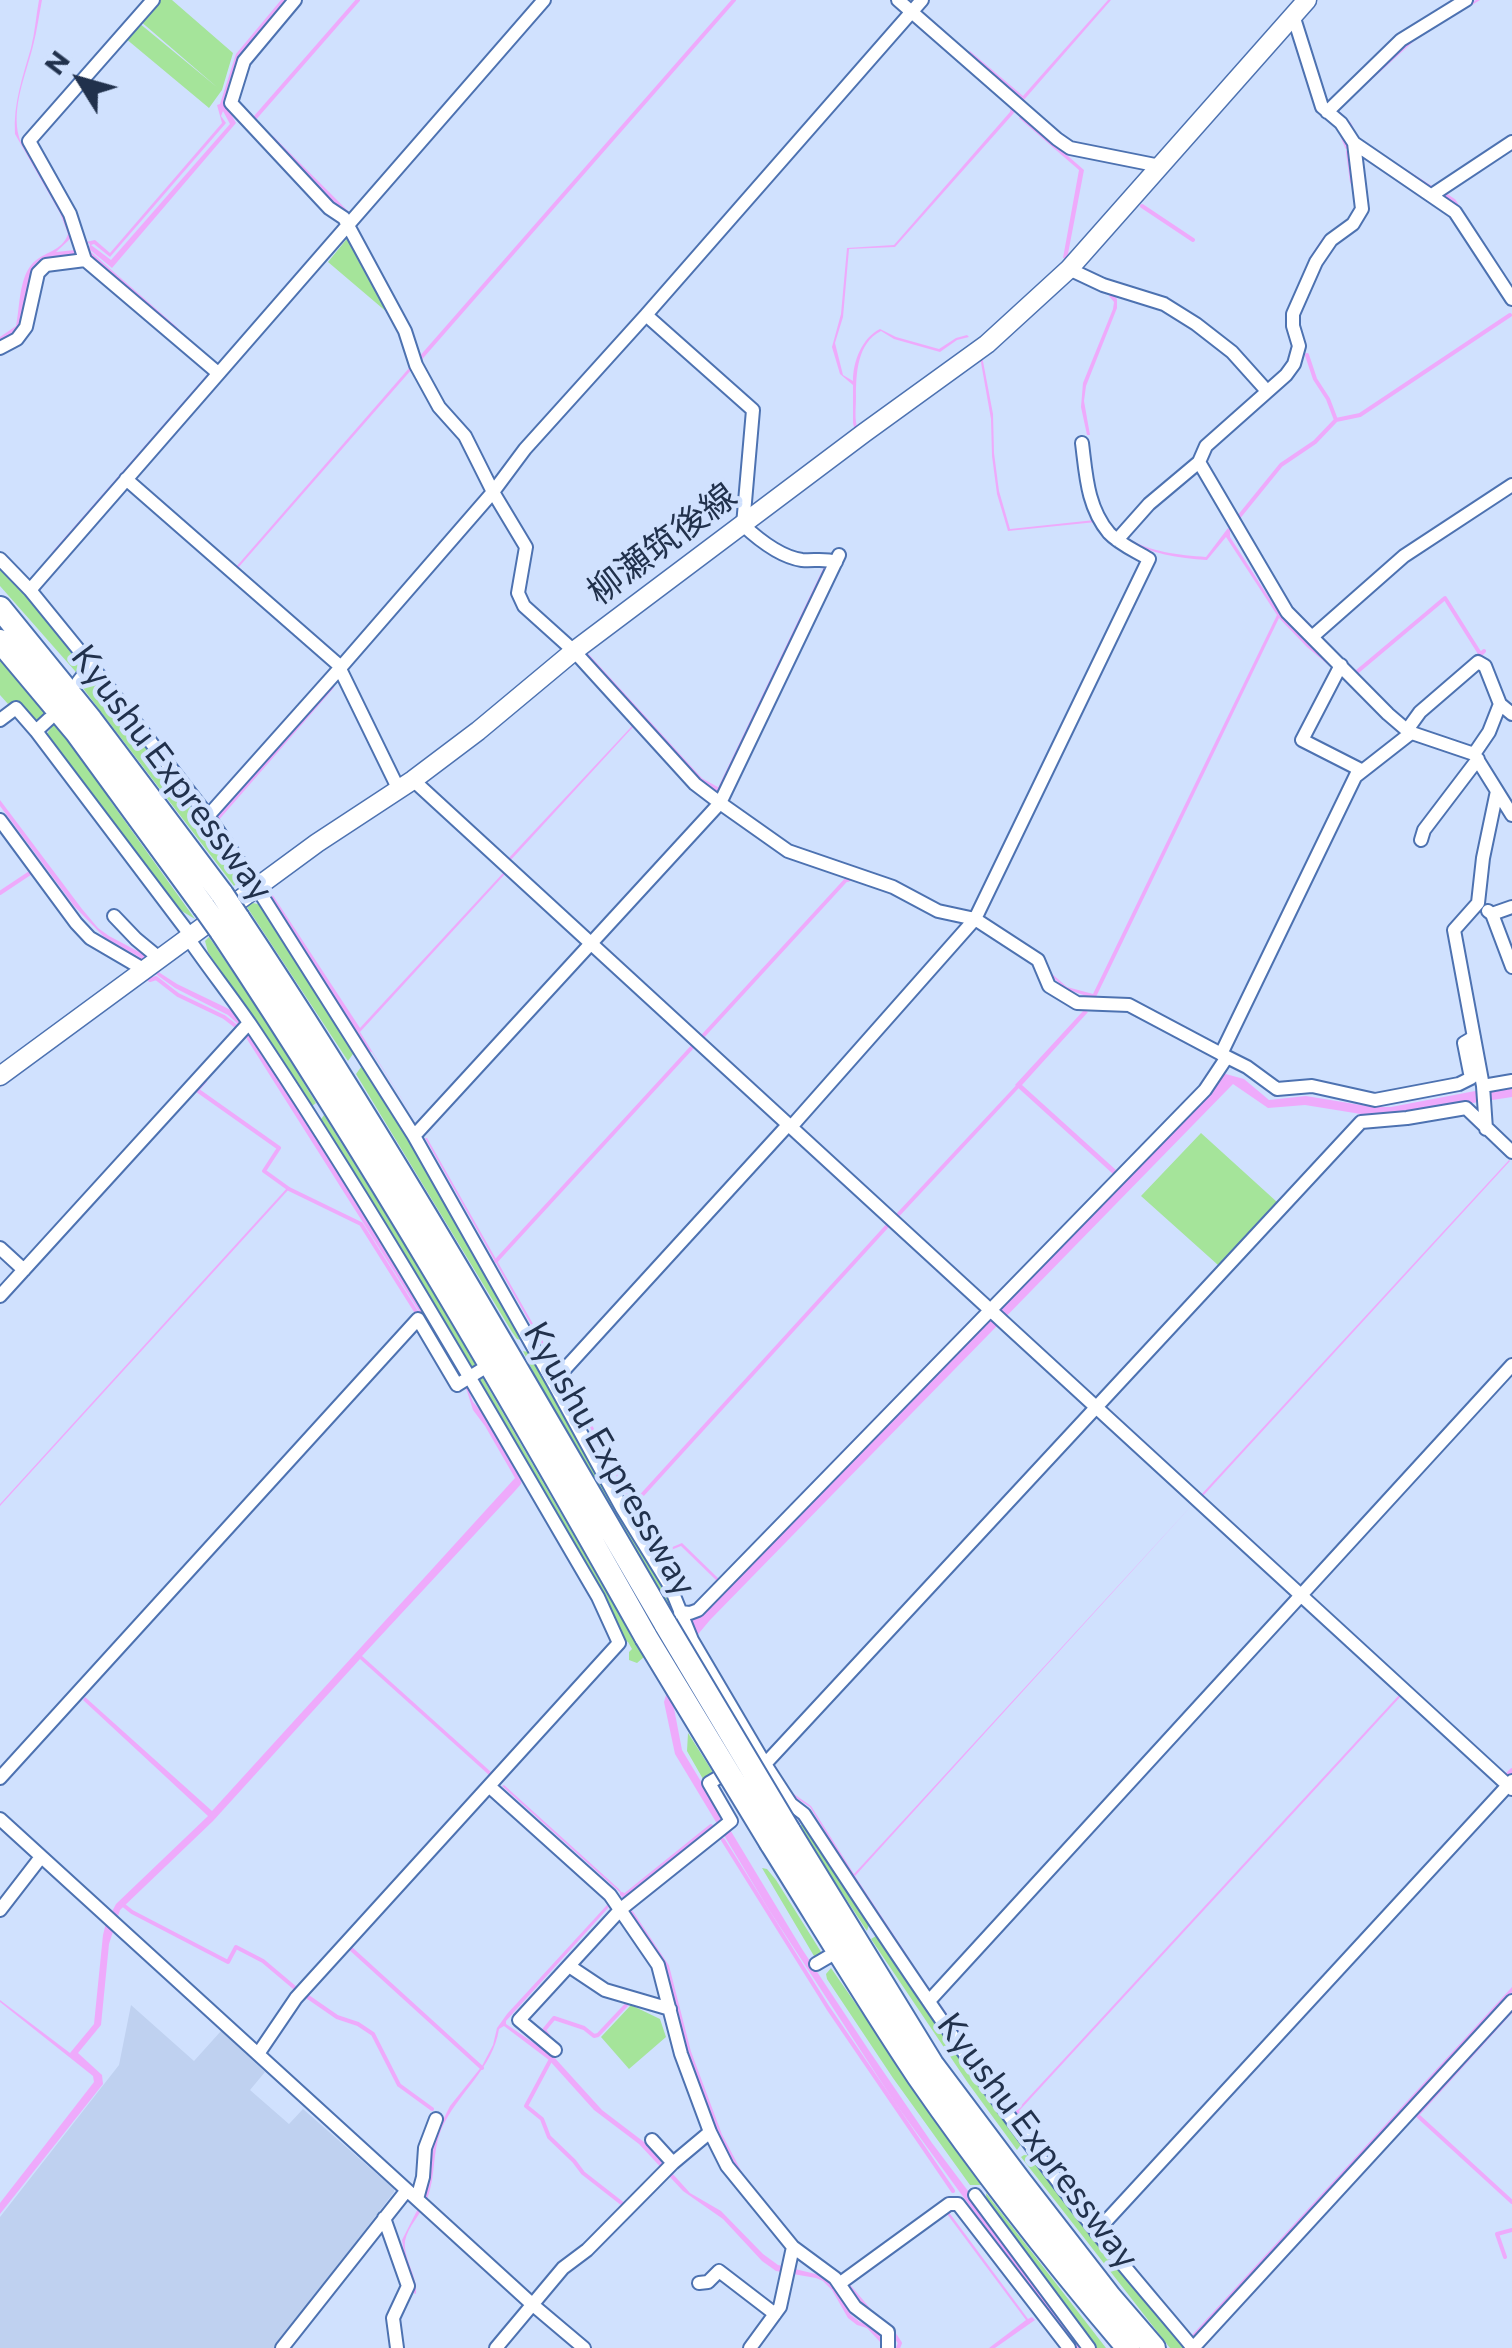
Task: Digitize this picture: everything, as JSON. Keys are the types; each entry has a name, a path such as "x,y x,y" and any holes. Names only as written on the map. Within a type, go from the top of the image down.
{"highway":[{"name":"Kyushu Expressway","path":"0,608 92,720 213,901"},
{"name":"Kyushu Expressway","path":"0,641 308,1023 391,1156 664,1624 780,1837 918,2076 1005,2194 1128,2348"},
{"name":"Kyushu Expressway","path":"780,1837 932,2064 1020,2182 1154,2348"}],"main road":[{"name":"柳瀬筑後線","path":"0,1076 317,843 406,785 574,652 987,344 1069,269 1307,0"}],"street":[{"path":"153,0 30,142 70,214 85,260 218,372"},
{"path":"294,0 244,61 231,103 329,208 344,218 405,331 416,366 439,408 465,436 526,547 518,593 524,606 574,652 695,784 788,850 893,887 938,911 975,919 1038,960 1049,986 1077,1003 1129,1005 1247,1066 1277,1089 1312,1086 1375,1100 1459,1084 1471,1078 1464,1043 1474,1037"},
{"path":"30,590 544,0"},
{"path":"898,0 1070,148 1160,166"},
{"path":"208,816 922,0"},
{"path":"1327,112 1401,40 1466,0"},
{"path":"1293,15 1322,107 1354,143 1455,212 1512,298"},
{"path":"1432,195 1512,142"},
{"path":"1116,540 1149,504 1200,462 1206,446 1294,364 1298,346 1293,314 1316,262 1331,240 1353,224 1362,209 1354,143"},
{"path":"0,348 18,339 26,328 38,273 46,264 85,260"},
{"path":"1069,269 1164,304 1232,352 1267,391"},
{"path":"414,1136 720,802 838,559 799,560 760,540 742,525 753,410 646,315"},
{"path":"554,1382 975,919 1149,559 1108,532 1089,497 1083,443"},
{"path":"1200,462 1287,612 1409,732 1476,757 1504,796 1512,816"},
{"path":"126,479 340,668 406,785 592,945 1511,1785 1096,2232"},
{"path":"1312,638 1404,556 1512,485"},
{"path":"0,559 91,665 208,816 414,1136 622,1508 670,1586 664,1624"},
{"path":"1356,776 1409,732 1420,712 1478,662 1485,666 1500,704 1512,714"},
{"path":"664,1624 698,1610 1206,1090 1359,769 1302,740 1341,664"},
{"path":"78,682 91,665"},
{"path":"1421,840 1424,830 1476,757 1500,704"},
{"path":"0,720 16,708 36,731 190,937 246,1027 313,1109 475,1373 598,1597 619,1643 296,1998 258,2054"},
{"path":"36,731 48,719"},
{"path":"1486,1128 1483,1086 1454,930 1478,903 1484,858 1504,796"},
{"path":"0,820 90,938 151,964"},
{"path":"1478,903 1492,914 1512,966"},
{"path":"1492,914 1512,908"},
{"path":"114,916 136,939 151,964"},
{"path":"0,1296 246,1027"},
{"path":"348,1066 360,1051"},
{"path":"1483,1086 1512,1080"},
{"path":"554,2050 519,2020 621,1908 732,1820 709,1783 762,1759 1360,1122 1466,1108 1512,1152"},
{"path":"0,1248 24,1270"},
{"path":"0,1778 418,1318 457,1385 475,1373"},
{"path":"516,1348 530,1340"},
{"path":"929,2001 1512,1365"},
{"path":"664,1624 692,1640 762,1759 791,1804 804,1814 874,1932 929,2001 1096,2232 1193,2348 1512,2001"},
{"path":"490,1787 621,1908 658,1965 681,2054 727,2166 793,2247 836,2278 855,2306 888,2332 888,2348"},
{"path":"0,1818 584,2348"},
{"path":"0,1910 41,1857"},
{"path":"569,1966 605,1990 670,2009"},
{"path":"282,2348 384,2218 412,2195 423,2177 426,2148 436,2119"},
{"path":"496,2348 564,2268 710,2132"},
{"path":"652,2140 673,2163"},
{"path":"975,2195 1089,2348"},
{"path":"840,2284 949,2204 958,2204 1069,2348"},
{"path":"384,2218 408,2286 393,2318 397,2348"},
{"path":"750,2348 780,2307 793,2247"},
{"path":"699,2283 708,2282 718,2271 775,2314"}],"shaded area":[{"path":"39,0 34,40 20,91 17,126 21,144 51,190 69,230 70,239 56,252 75,250 75,255 38,265 32,271 19,330 0,342 0,337 16,326 28,270 62,244 68,234 15,134 17,101"},
{"path":"281,0 286,0 243,52 225,103 236,123 112,268 86,242 95,240 110,253 222,123 217,105 236,54","holes":["223,111 230,124 111,260 91,245 110,257 226,123 221,116"]},
{"path":"1108,0 1023,101 969,52 1023,96"},
{"path":"1480,0 1415,40 1338,110 1351,123 1359,139 1431,187 1358,141 1349,123 1336,111 1411,40"},
{"path":"1011,107 1013,114 895,247 849,249 843,317 835,343 843,375 853,381 860,351 868,338 880,329 939,349 956,338 969,337 940,352 894,339 881,331 873,336 858,369 855,431 853,385 840,374 832,347 841,314 847,248 894,245"},
{"path":"1021,115 1084,170 1067,259 1063,258 1079,170 1019,118"},
{"path":"1112,293 1117,308 1086,386 1087,435 1081,407 1083,383 1113,309 1114,302 1109,296"},
{"path":"982,356 993,414 999,491 1010,529 1096,522 1008,531 997,494"},
{"path":"410,367 412,369 236,567"},
{"path":"1228,528 1279,613 1333,666 1307,647 1279,618 1095,999 1066,989 1049,974 1067,987 1093,994 1277,615 1226,537 1207,560 1165,554 1124,539 1165,552 1206,557"},
{"path":"633,727 509,862 507,860"},
{"path":"0,800 98,928 143,954 177,984 231,1010 243,1021 239,1025 228,1015 175,988 139,957 105,938 74,906 0,806"},
{"path":"503,873 360,1032 417,1123 372,1052 366,1051 269,896 272,894 360,1028"},
{"path":"1084,1010 1088,1012 1022,1085 1116,1170 1113,1174 1015,1085"},
{"path":"250,1030 463,1374 473,1402 487,1417 522,1478 514,1492 362,1656 491,1772 489,1775 360,1659 213,1821 120,1910 109,1944 101,2025 78,2053 102,2075 103,2084 0,2214 0,2203 94,2082 93,2076 0,2000 70,2053 94,2024 103,1935 116,1904 208,1816 83,1700 85,1697 212,1811 515,1478 419,1311 245,1036"},
{"path":"1222,1073 1244,1079 1269,1100 1306,1096 1391,1107 1512,1084 1512,1097 1400,1114 1367,1115 1305,1105 1268,1108 1233,1084 710,1620 689,1645 673,1703 682,1750 802,1949 932,2143 1086,2348 1073,2348 895,2103 769,1910 675,1754 664,1702 689,1619"},
{"path":"427,1138 557,1366 555,1367"},
{"path":"1509,1160 1202,1497 1200,1496"},
{"path":"290,1188 0,1506 0,1504"},
{"path":"568,1380 663,1551 682,1543 717,1581 681,1546 661,1554 629,1501"},
{"path":"1193,1504 855,1876 928,1991 810,1807 790,1794 772,1766 791,1792 811,1806 854,1874"},
{"path":"1400,1694 1019,2111 1098,2221 981,2068 937,2000 1017,2110"},
{"path":"502,1786 619,1889 624,1896"},
{"path":"607,1905 506,2024 553,2056 602,2110 644,2142 690,2193 721,2211 763,2254 778,2265 820,2275 829,2281 851,2315 871,2325 895,2348 882,2344 867,2328 848,2318 823,2281 776,2271 762,2261 723,2219 683,2191 639,2144 594,2110 549,2060 504,2026 499,2029 490,2056 441,2130 430,2191 405,2241 416,2287 416,2294 411,2292 402,2240 427,2191 435,2136 450,2106 482,2066 497,2028 507,2014"},
{"path":"1512,1987 1512,1992 1194,2338 1192,2335"},
{"path":"131,2005 194,2061 221,2031 265,2072 250,2090 289,2124 303,2109 394,2189 275,2348 0,2348 0,2217 119,2065"},
{"path":"948,2211 1028,2319 1035,2320 995,2348 989,2348 1026,2320"}],"green space":[{"path":"158,0 172,0 233,53 222,90 209,108 125,38 139,23 218,88 139,20"},
{"path":"350,235 395,319 328,262"},
{"path":"0,568 89,666 78,678 0,586"},
{"path":"0,654 50,714 37,727 14,702 8,704 0,695"},
{"path":"91,669 242,869 242,877 234,886 79,683"},
{"path":"53,719 195,919 175,907 46,735"},
{"path":"253,903 262,905 355,1051 348,1061 247,907"},
{"path":"209,937 316,1103 311,1107 208,952 205,941"},
{"path":"364,1063 523,1334 521,1340 512,1332 356,1074"},
{"path":"324,1115 476,1366 468,1371 317,1125"},
{"path":"1201,1133 1277,1202 1218,1265 1141,1196"},
{"path":"523,1351 532,1353 661,1579 674,1609 669,1611"},
{"path":"481,1375 644,1657 637,1663 629,1660 632,1649 622,1639 479,1382"},
{"path":"688,1733 714,1774 703,1779 687,1751"},
{"path":"806,1824 870,1921 867,1931 800,1829"},
{"path":"762,1868 776,1880 823,1955 814,1956"},
{"path":"876,1936 1024,2140 1017,2150 871,1939"},
{"path":"831,1968 981,2185 970,2185 893,2078 827,1979"},
{"path":"631,2005 660,2019 666,2037 629,2069 601,2037"},
{"path":"1034,2156 1187,2348 1170,2348 1021,2157"},
{"path":"986,2193 1106,2348 1091,2348 987,2205"}],"waterway":[{"path":"255,121 358,0"},
{"path":"418,361 734,0"},
{"path":"1342,135 1347,147"},
{"path":"272,138 347,213"},
{"path":"1348,152 1352,182"},
{"path":"1445,195 1460,210"},
{"path":"1142,206 1193,240"},
{"path":"1311,259 1325,238"},
{"path":"87,248 176,329"},
{"path":"1336,420 1360,415 1510,315"},
{"path":"1238,518 1281,465 1315,442 1336,420 1307,355"},
{"path":"54,553 212,372"},
{"path":"585,653 701,780 719,790 826,567"},
{"path":"1358,671 1445,598 1479,652 1484,651"},
{"path":"217,819 332,687"},
{"path":"0,893 30,873"},
{"path":"702,1037 848,880"},
{"path":"150,980 156,978 178,995 237,1027"},
{"path":"496,1261 695,1044"},
{"path":"205,1081 197,1090 279,1148 264,1171 289,1189 361,1224 417,1313"},
{"path":"896,1217 1019,1085"},
{"path":"633,1505 889,1224"},
{"path":"1508,1774 1512,1770"},
{"path":"622,1894 711,1826"},
{"path":"723,1840 828,2008 953,2191"},
{"path":"122,1904 228,1962 236,1947 263,1961 337,2017 373,2034 399,2085 432,2109"},
{"path":"631,1912 667,1966 689,2052 720,2135 740,2173"},
{"path":"349,1947 482,2068"},
{"path":"549,2037 544,2030 554,2018 598,2035 630,2001"},
{"path":"1512,2010 1417,2115 1512,2202"},
{"path":"550,2061 526,2106 542,2119 549,2137 583,2173 624,2205"},
{"path":"1505,2257 1497,2234 1512,2230"},
{"path":"1107,2231 1112,2236"},
{"path":"846,2283 869,2310"},
{"path":"894,2334 900,2343 898,2348"}]}
